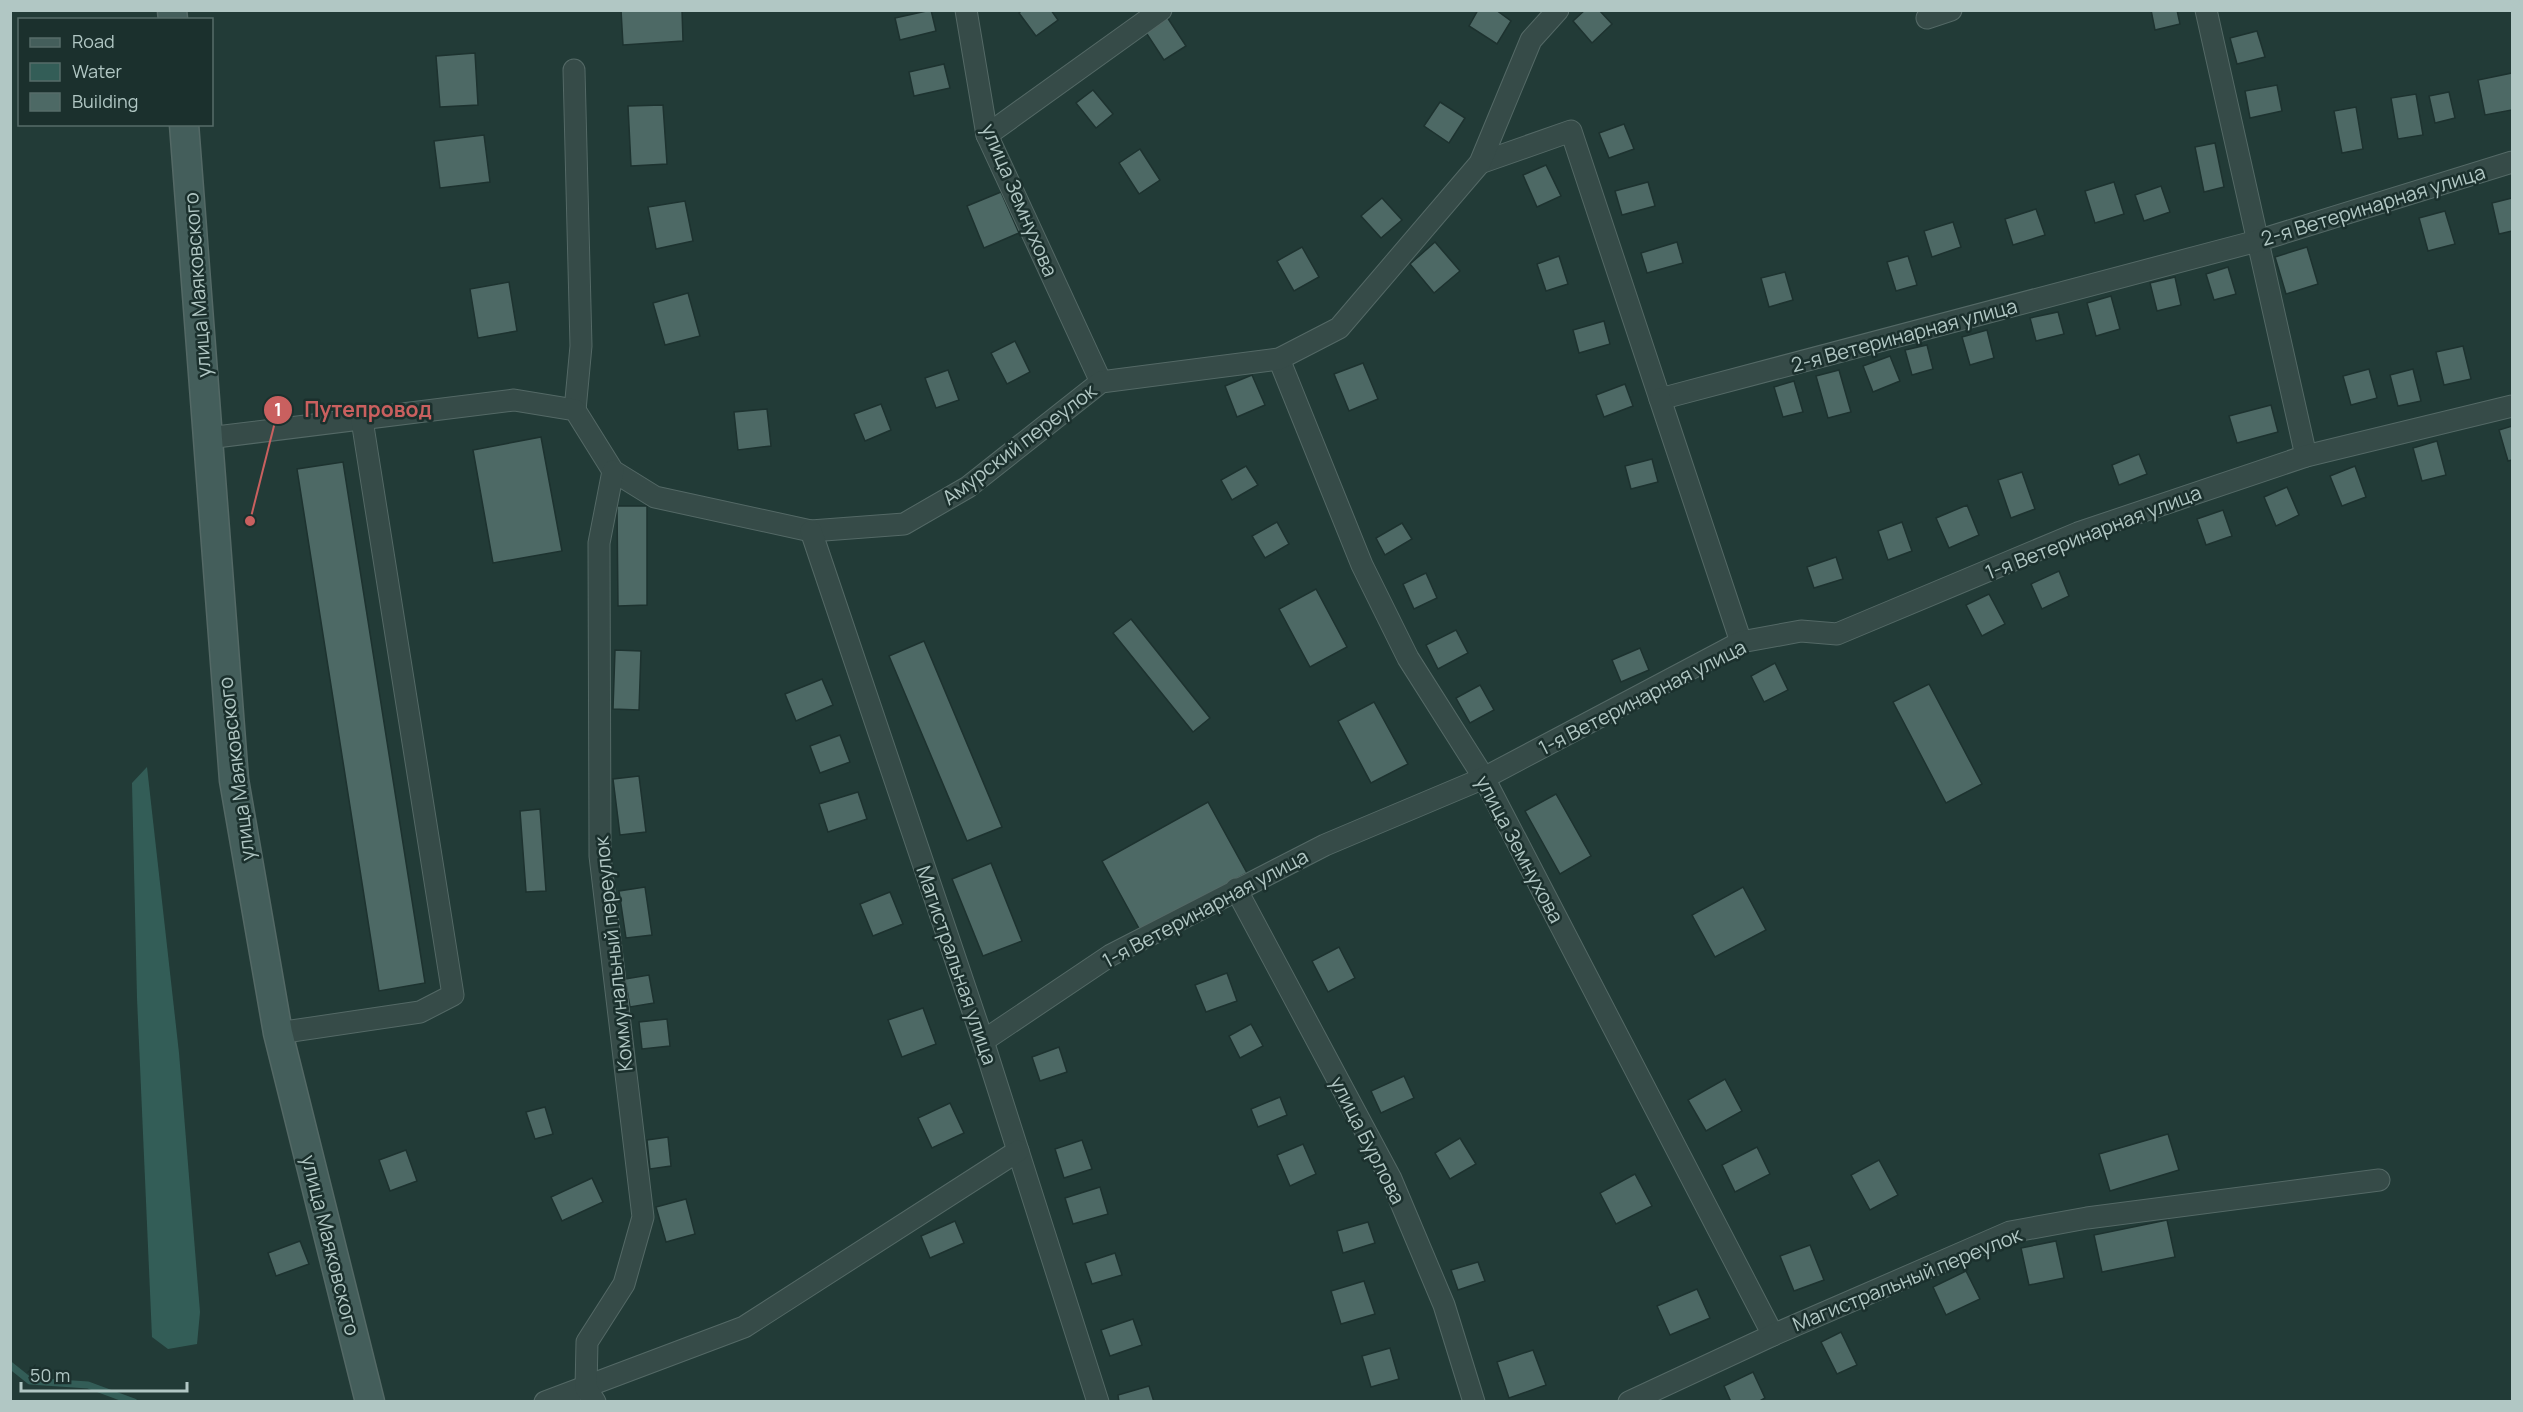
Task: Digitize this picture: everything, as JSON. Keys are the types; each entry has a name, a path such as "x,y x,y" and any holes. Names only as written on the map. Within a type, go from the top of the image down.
{"main road":[{"name":"улица Маяковского","path":"184,126 234,780 278,1034 370,1401"}],"street":[{"name":"улица Земнухова","path":"966,10 987,135 1101,382"},
{"path":"987,135 1161,10"},
{"name":"Амурский переулок","path":"575,410 613,471 655,497 811,531 904,524 968,487 1101,382 1280,359 1339,328 1480,163 1531,40 1558,10"},
{"path":"1928,18 1951,10"},
{"path":"2206,10 2306,456"},
{"path":"208,438 514,400 575,410 581,346 574,70"},
{"path":"1480,163 1571,131 1741,642"},
{"name":"2-я Ветеринарная улица","path":"1660,399 2257,241 2512,162"},
{"name":"улица Земнухова","path":"1280,359 1372,586 1408,657 1484,778 1773,1335"},
{"name":"1-я Ветеринарная улица","path":"983,1041 1111,955 1236,889 1325,845 1484,778 1741,642 1801,631 1837,634 2078,533 2306,456 2512,406"},
{"path":"278,1034 420,1012 453,995 362,420"},
{"name":"Коммунальный переулок","path":"591,1394 587,1342 624,1284 643,1217 600,856 598,543 613,471"},
{"name":"Магистральная улица","path":"811,531 983,1041 1098,1401"},
{"name":"улица Бурлова","path":"1236,889 1391,1179 1444,1305 1474,1401"},
{"path":"545,1401 591,1394 744,1327 1018,1151"},
{"name":"Магистральный переулок","path":"1629,1401 1773,1335 2010,1232 2087,1218 2379,1180"}],"water":[{"path":"147,767 179,1053 200,1312 197,1344 168,1349 152,1337 137,998 132,783"}],"building":[{"path":"621,10 682,10 683,41 623,45"},
{"path":"931,10 936,31 900,40 895,18"},
{"path":"1022,10 1051,10 1058,20 1036,36 1019,13"},
{"path":"1478,10 1496,10 1511,21 1497,44 1469,26"},
{"path":"1585,10 1599,10 1612,24 1592,43 1573,21"},
{"path":"2151,10 2177,10 2180,24 2155,30"},
{"path":"1167,17 1186,46 1164,60 1145,31"},
{"path":"2257,31 2265,57 2237,64 2230,38"},
{"path":"475,53 478,105 440,107 436,56"},
{"path":"944,64 950,88 914,96 909,72"},
{"path":"2512,73 2512,110 2485,115 2478,80"},
{"path":"2277,85 2282,111 2250,118 2245,91"},
{"path":"1093,90 1113,114 1096,128 1076,103"},
{"path":"2449,92 2455,118 2435,123 2429,96"},
{"path":"2416,94 2423,135 2398,139 2391,98"},
{"path":"1440,102 1465,118 1449,143 1424,126"},
{"path":"663,105 667,164 631,166 628,106"},
{"path":"2356,107 2363,149 2342,153 2334,111"},
{"path":"1624,124 1634,149 1609,158 1599,133"},
{"path":"484,135 490,182 440,188 434,141"},
{"path":"2215,143 2224,187 2204,192 2195,147"},
{"path":"1140,149 1160,180 1139,194 1119,163"},
{"path":"1546,165 1561,196 1537,207 1523,175"},
{"path":"1648,182 1655,206 1622,215 1615,191"},
{"path":"2114,182 2124,214 2095,223 2085,191"},
{"path":"2161,186 2170,212 2144,221 2135,195"},
{"path":"1001,192 1019,233 984,248 967,206"},
{"path":"1382,198 1402,220 1381,238 1361,216"},
{"path":"2512,198 2512,231 2499,234 2492,203"},
{"path":"685,201 693,241 656,249 648,207"},
{"path":"2036,209 2045,235 2013,245 2005,219"},
{"path":"2445,211 2455,244 2428,251 2419,218"},
{"path":"1953,222 1961,247 1932,257 1924,231"},
{"path":"1435,242 1460,271 1434,293 1410,264"},
{"path":"1677,242 1683,263 1647,273 1641,253"},
{"path":"1302,247 1319,277 1294,291 1277,261"},
{"path":"2307,247 2318,284 2286,294 2275,257"},
{"path":"1559,256 1568,284 1546,291 1537,264"},
{"path":"1908,256 1917,285 1896,291 1887,262"},
{"path":"2228,267 2236,294 2214,300 2206,274"},
{"path":"1785,272 1793,300 1769,307 1761,278"},
{"path":"2175,277 2181,305 2157,311 2150,283"},
{"path":"509,282 517,331 478,338 470,289"},
{"path":"688,293 700,336 665,345 653,303"},
{"path":"2111,296 2120,329 2096,336 2087,303"},
{"path":"2058,312 2064,334 2036,341 2030,318"},
{"path":"1604,321 1610,344 1579,353 1573,330"},
{"path":"1987,330 1994,358 1970,365 1962,337"},
{"path":"1015,341 1030,372 1007,384 991,353"},
{"path":"1927,345 1933,369 1912,375 1905,350"},
{"path":"2463,346 2471,379 2444,385 2436,352"},
{"path":"1890,356 1900,381 1873,392 1863,366"},
{"path":"1363,363 1378,399 1349,411 1334,374"},
{"path":"2369,369 2377,398 2351,405 2343,376"},
{"path":"2413,369 2421,401 2398,406 2390,375"},
{"path":"948,370 959,400 936,408 925,378"},
{"path":"1839,370 1851,412 1828,418 1816,376"},
{"path":"1252,375 1265,405 1237,417 1225,386"},
{"path":"1794,381 1803,412 1783,417 1774,387"},
{"path":"1625,384 1633,406 1604,417 1596,395"},
{"path":"881,404 891,430 865,441 854,414"},
{"path":"2271,405 2278,432 2237,443 2229,416"},
{"path":"767,409 771,446 738,450 734,412"},
{"path":"2512,426 2512,460 2508,461 2499,430"},
{"path":"541,437 562,551 493,563 473,450"},
{"path":"2437,441 2446,475 2422,481 2413,448"},
{"path":"2139,454 2147,474 2119,485 2112,465"},
{"path":"1652,459 1658,482 1631,489 1625,466"},
{"path":"343,462 425,983 379,991 297,469"},
{"path":"1246,466 1258,485 1232,500 1221,480"},
{"path":"2355,466 2366,497 2342,506 2330,476"},
{"path":"2022,472 2035,509 2011,518 1998,480"},
{"path":"2287,487 2299,515 2276,526 2264,497"},
{"path":"1967,505 1979,535 1949,548 1936,518"},
{"path":"617,506 647,506 647,605 618,606"},
{"path":"2223,510 2232,536 2206,545 2197,519"},
{"path":"1277,522 1289,544 1265,558 1252,536"},
{"path":"1902,522 1912,551 1888,560 1878,531"},
{"path":"1402,523 1412,539 1385,555 1376,538"},
{"path":"1836,557 1843,579 1814,588 1807,567"},
{"path":"2059,571 2069,596 2042,609 2031,584"},
{"path":"1426,573 1437,598 1414,609 1403,584"},
{"path":"1316,589 1347,647 1310,667 1279,609"},
{"path":"1989,594 2005,624 1982,636 1966,605"},
{"path":"1131,619 1210,718 1193,732 1113,633"},
{"path":"1456,630 1468,653 1438,669 1426,645"},
{"path":"924,641 1002,827 967,841 889,656"},
{"path":"1640,648 1649,670 1621,682 1612,660"},
{"path":"615,650 641,651 639,710 613,709"},
{"path":"1775,663 1788,690 1764,702 1751,676"},
{"path":"822,679 833,705 796,721 785,694"},
{"path":"1929,684 1982,784 1946,803 1893,702"},
{"path":"1480,685 1494,710 1470,723 1456,698"},
{"path":"1374,702 1408,764 1371,783 1338,721"},
{"path":"840,735 850,762 820,773 810,746"},
{"path":"639,776 646,832 620,835 613,779"},
{"path":"858,792 867,819 828,832 819,804"},
{"path":"1556,794 1591,856 1560,874 1525,811"},
{"path":"1208,802 1247,873 1141,932 1102,861"},
{"path":"540,809 546,891 526,892 520,811"},
{"path":"991,863 1022,941 983,956 952,879"},
{"path":"645,887 652,935 626,938 619,891"},
{"path":"1743,887 1766,930 1715,957 1692,915"},
{"path":"890,892 903,924 873,936 860,904"},
{"path":"1339,947 1355,978 1328,992 1312,961"},
{"path":"1227,973 1237,1001 1206,1012 1195,985"},
{"path":"649,975 654,1003 630,1007 625,979"},
{"path":"923,1008 936,1044 902,1057 888,1020"},
{"path":"667,1019 670,1046 642,1049 639,1022"},
{"path":"1251,1024 1263,1046 1240,1058 1229,1036"},
{"path":"1059,1047 1067,1072 1040,1081 1032,1057"},
{"path":"1404,1076 1414,1098 1381,1113 1371,1091"},
{"path":"1725,1079 1742,1111 1706,1131 1688,1100"},
{"path":"1280,1097 1287,1115 1258,1127 1251,1109"},
{"path":"950,1103 964,1133 932,1148 918,1118"},
{"path":"545,1107 553,1134 535,1139 526,1112"},
{"path":"2168,1134 2179,1170 2110,1191 2099,1154"},
{"path":"668,1137 671,1166 650,1169 647,1140"},
{"path":"1460,1138 1476,1164 1450,1179 1435,1153"},
{"path":"1082,1140 1092,1169 1064,1178 1055,1149"},
{"path":"1303,1144 1316,1174 1290,1186 1277,1155"},
{"path":"1757,1147 1770,1174 1735,1192 1722,1165"},
{"path":"406,1150 417,1181 390,1191 379,1160"},
{"path":"1879,1160 1898,1195 1870,1210 1851,1175"},
{"path":"1635,1174 1652,1206 1616,1224 1600,1193"},
{"path":"592,1178 603,1202 562,1221 551,1197"},
{"path":"1100,1187 1108,1214 1073,1224 1065,1198"},
{"path":"686,1199 695,1234 666,1242 656,1207"},
{"path":"2167,1220 2175,1257 2102,1272 2094,1235"},
{"path":"955,1221 964,1243 930,1258 921,1236"},
{"path":"1368,1222 1375,1243 1343,1253 1337,1231"},
{"path":"300,1241 309,1264 276,1276 268,1253"},
{"path":"2056,1241 2064,1278 2029,1285 2021,1248"},
{"path":"1810,1245 1824,1280 1794,1291 1780,1256"},
{"path":"1115,1253 1122,1275 1092,1284 1085,1263"},
{"path":"1478,1262 1485,1281 1458,1290 1451,1270"},
{"path":"1966,1271 1980,1299 1946,1315 1933,1287"},
{"path":"1364,1281 1375,1314 1341,1324 1331,1291"},
{"path":"1697,1289 1710,1318 1670,1335 1657,1306"},
{"path":"1133,1319 1142,1345 1110,1356 1101,1330"},
{"path":"1841,1332 1857,1365 1837,1374 1821,1342"},
{"path":"1390,1348 1399,1379 1371,1387 1362,1356"},
{"path":"1533,1350 1546,1385 1509,1398 1497,1362"},
{"path":"1753,1372 1765,1398 1758,1402 1731,1402 1724,1386"},
{"path":"1149,1386 1154,1402 1119,1402 1118,1395"}],"waterway":[{"path":"10,1365 30,1381 88,1385 134,1402"}],"place":[{"name":"Путепровод","path":"250,521"}]}
